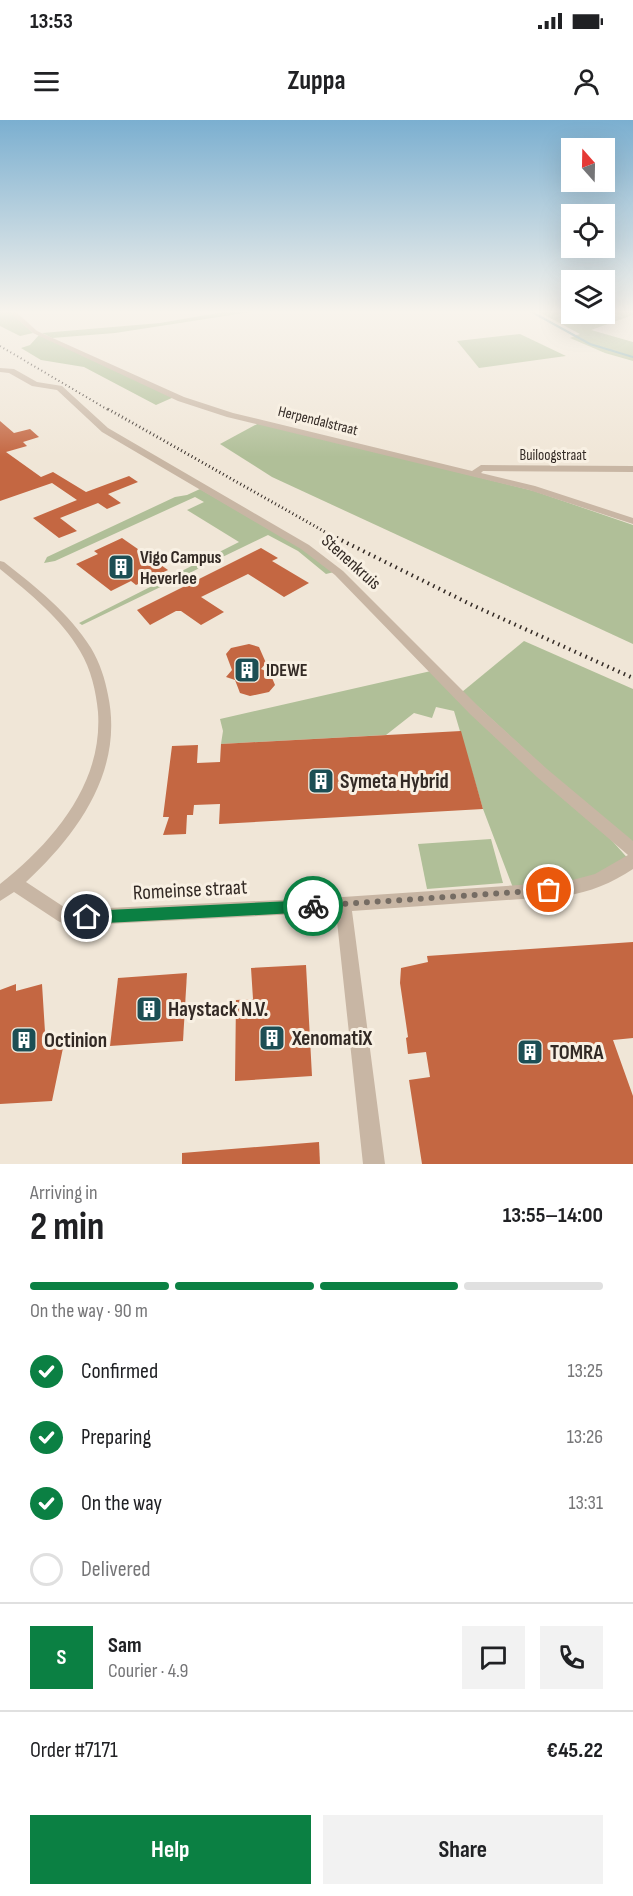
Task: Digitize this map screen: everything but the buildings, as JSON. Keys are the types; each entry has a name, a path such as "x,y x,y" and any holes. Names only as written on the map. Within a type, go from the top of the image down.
{"street":[{"name":"Herpendalstraat","path":"95,360 181,399 240,417 532,488 633,521"},
{"name":"Stenenkruis","path":"0,370 11,370 35,384 59,388 105,430 304,547 339,573 475,711 542,773 633,850"},
{"name":"Builoogstraat","path":"474,474 481,468 633,469"},
{"path":"0,564 50,606 78,637 92,663 105,707 104,736 97,773 85,799 62,832 14,883 0,894"},
{"name":"Romeinse straat","path":"14,883 64,916 124,916 343,904 590,885 613,874 633,860"},
{"path":"343,904 374,1164"}],"green space":[{"path":"41,360 93,360 174,397 156,405 84,367"},
{"path":"472,360 539,360 479,368"},
{"path":"259,423 534,491 633,525 633,644 272,477 220,444"},
{"path":"200,489 302,548 334,572 326,574 298,551 268,535 82,625 79,623 239,542 187,510 204,502 195,497 55,561 44,563 47,557 175,497"},
{"path":"524,641 633,689 633,843 573,794 462,692"},
{"path":"431,671 607,835 631,862 613,874 515,893 483,809 454,711 436,707 432,718 414,713 386,735 221,744 223,731 220,719"},
{"path":"491,839 503,883 427,889 418,844"}],"railway":[{"path":"23,360 110,411"},
{"path":"108,409 334,537"},
{"path":"331,535 472,605 633,678"}],"way so far":[{"path":"313,906 549,890"}],"place":[{"name":"Vigo Campus Heverlee","path":"121,567"},
{"name":"IDEWE","path":"247,670"},
{"name":"Symeta Hybrid","path":"321,781"},
{"name":"Haystack N.V.","path":"149,1009"},
{"name":"XenomatiX","path":"272,1038"},
{"name":"Octinion","path":"24,1040"},
{"name":"TOMRA","path":"530,1052"}],"route":[{"path":"87,917 313,906"}]}
